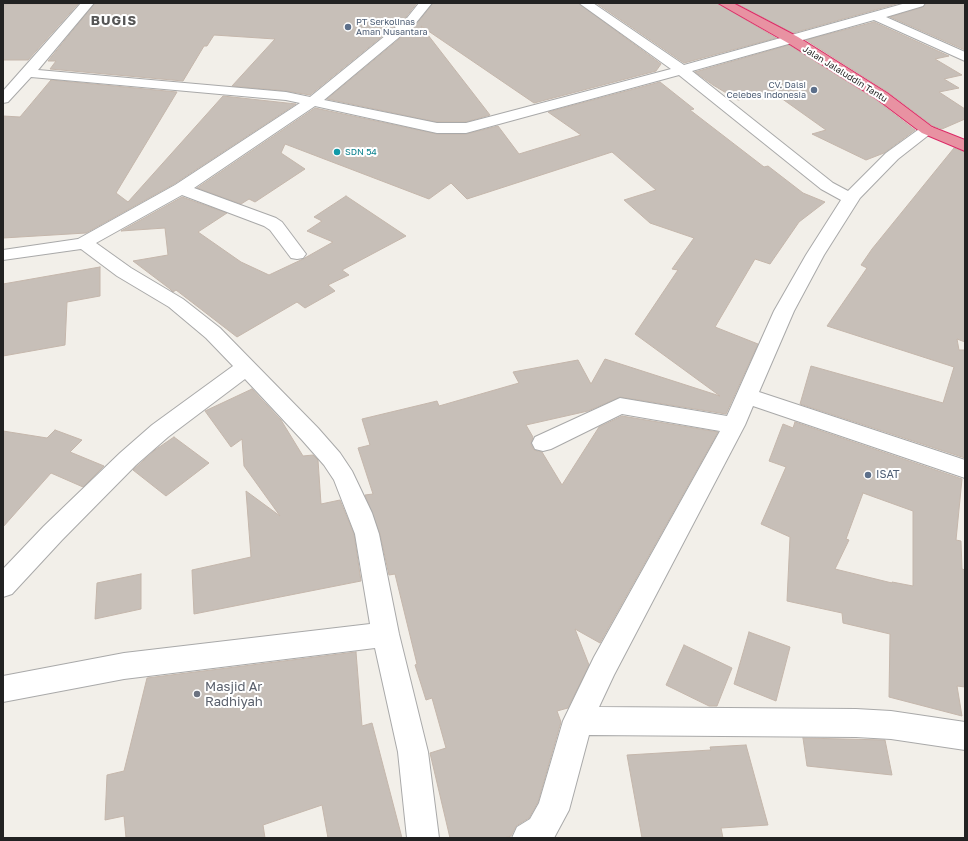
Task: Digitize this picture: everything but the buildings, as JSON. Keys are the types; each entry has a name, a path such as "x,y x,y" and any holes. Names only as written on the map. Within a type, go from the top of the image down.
{"highway":[{"name":"Jalan Jalaluddin Tantu","path":"724,3 793,40 882,96 927,130 965,146"}],"street":[{"path":"3,99 28,73 88,3"},
{"path":"3,255 59,248 84,242 180,189 313,101 391,39 411,21 426,3"},
{"path":"585,3 682,70 827,186 845,196 853,195"},
{"path":"28,73 247,92 313,101 437,128 466,128 793,40 919,3"},
{"path":"875,16 965,57"},
{"path":"528,838 541,830 553,810 578,721 604,666 734,425 787,306 821,244 853,195 892,156 927,130"},
{"path":"180,189 270,222 276,226 297,254"},
{"path":"84,242 124,272 176,303 212,333 332,459 352,492 367,534 385,634 413,752 423,838"},
{"path":"3,586 53,533 128,459 166,426 246,367"},
{"path":"747,396 965,469"},
{"path":"543,443 620,406 734,425"},
{"path":"3,689 124,666 297,646 385,634"},
{"path":"578,721 856,723 891,725 965,736"}],"place":[{"name":"PT Serkolinas Aman Nusantara","path":"348,27"},
{"name":"CV. Dalsi Celebes Indonesia","path":"814,90"},
{"name":"SDN 54","path":"337,152"},
{"name":"ISAT","path":"868,475"},
{"name":"Masjid Ar Radhiyah","path":"197,694"}],"district":[{"name":"BUGIS","path":"114,21"}]}
